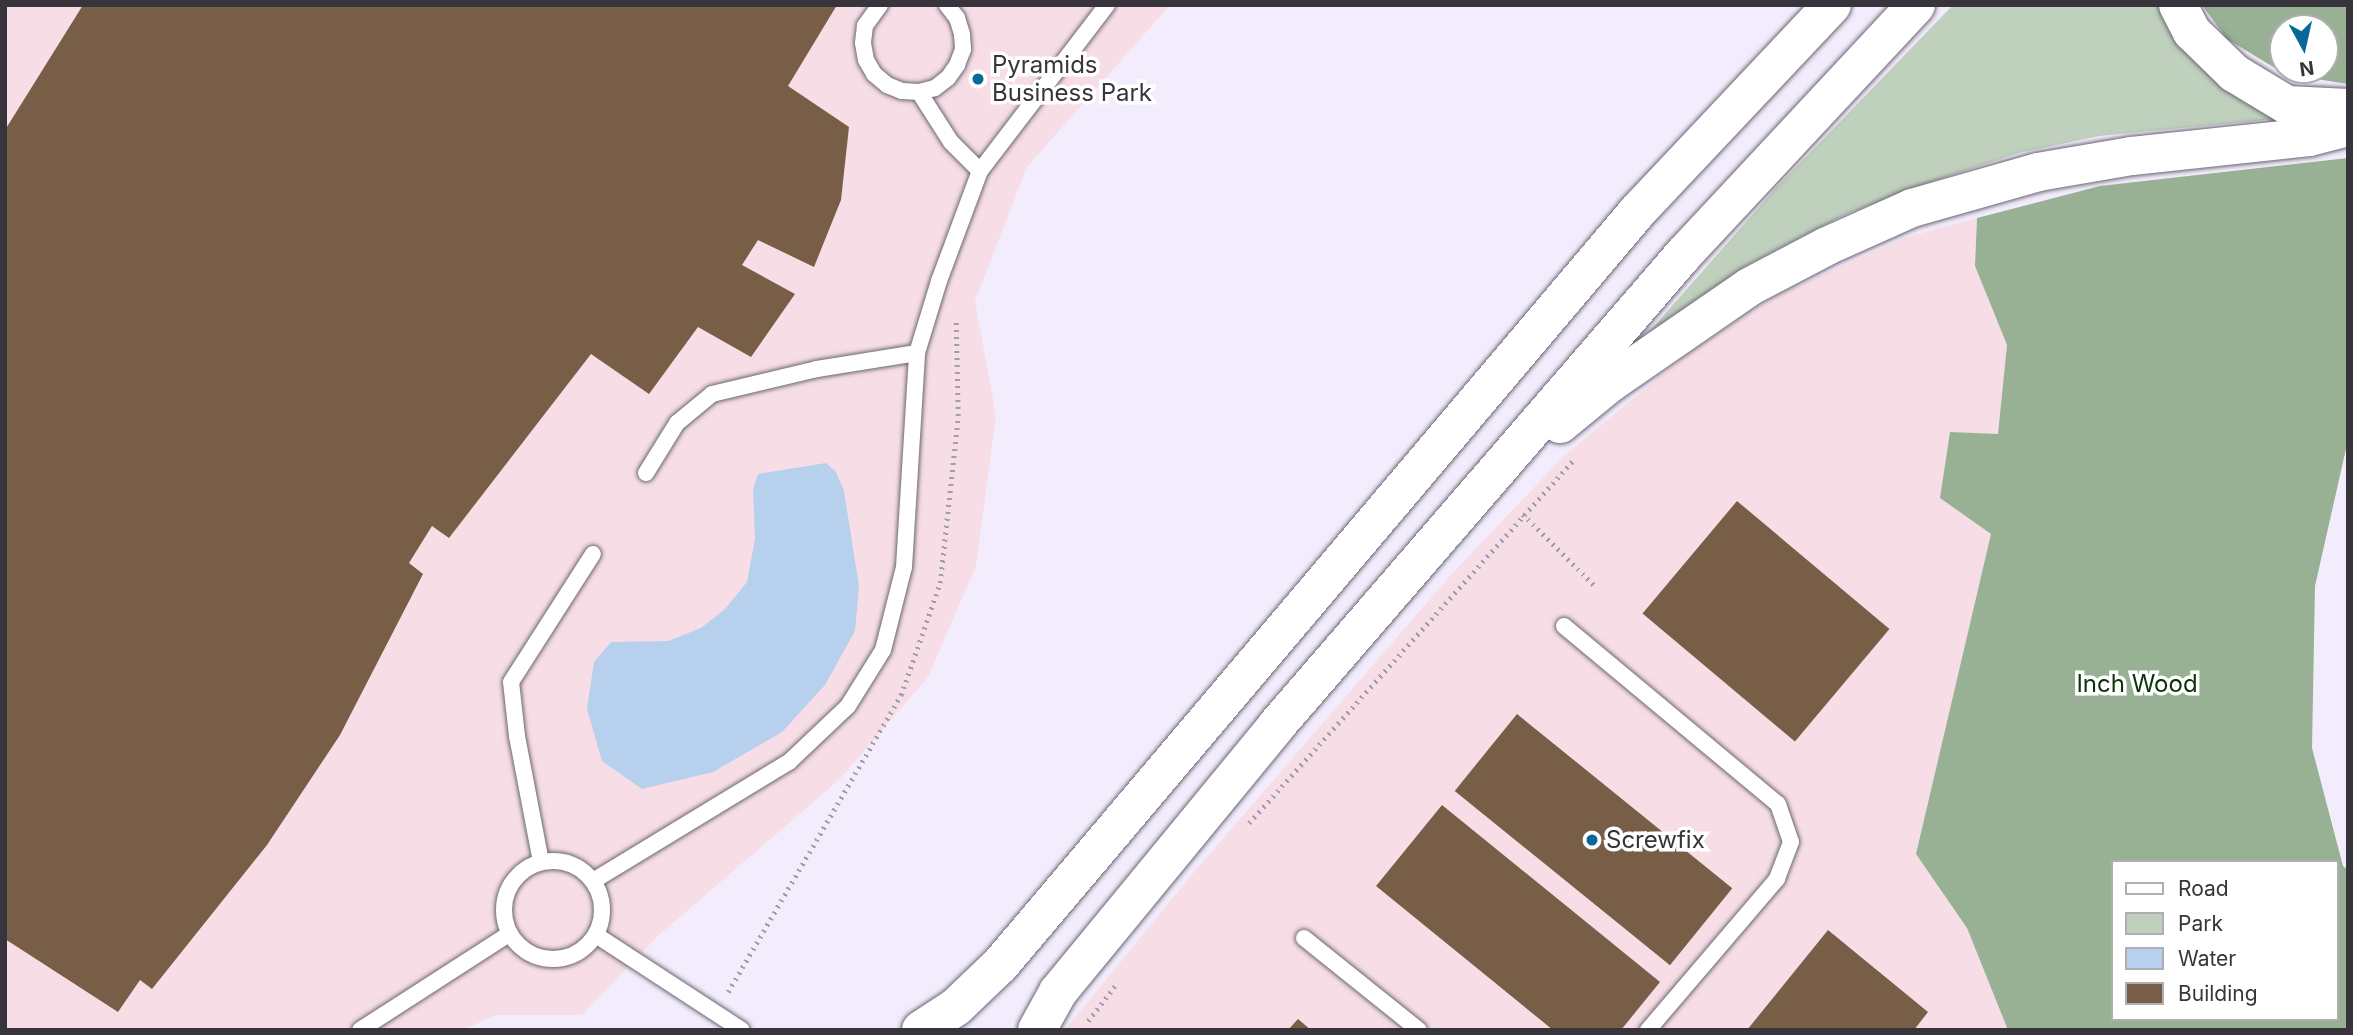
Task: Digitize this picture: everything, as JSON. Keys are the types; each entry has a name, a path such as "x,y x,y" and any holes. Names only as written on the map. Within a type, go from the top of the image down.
{"main road":[{"path":"921,1030 956,1007 1000,965 1637,212 1832,5"},
{"path":"1037,1030 1058,992 1277,725 1684,254 1916,5"},
{"path":"2178,5 2192,32 2234,72 2287,105 2348,108"},
{"path":"1486,485 1610,383 1749,288 1827,246 1912,208 2038,172 2132,156 2309,137 2348,127"}],"lane":[{"path":"880,5 865,26 863,43 866,60 874,74 887,85 902,91 919,92 935,88 948,78 960,57 962,34 957,18 947,5"},
{"path":"593,881 789,762 848,706 883,650 904,567 917,353 980,171 1103,6"},
{"path":"919,92 951,142 980,171"},
{"path":"646,473 677,423 712,394 817,369 917,353"},
{"path":"541,862 511,682 593,554"},
{"path":"1564,626 1777,804 1791,842 1777,879 1648,1030"},
{"path":"559,861 575,866 593,881 601,896 602,918 596,935 573,956 544,959 520,948 509,934 503,911 506,894 518,875 541,862 559,861"},
{"path":"360,1030 509,934"},
{"path":"596,935 742,1030"},
{"path":"1304,937 1419,1030"}],"path":[{"path":"1246,826 1576,458"},
{"path":"1523,514 1596,587"},
{"path":"1080,1030 1123,975"}],"shaded area":[{"name":"Pyramids Business Park","path":"5,5 1170,5 1027,167 975,301 996,416 976,566 928,677 839,780 660,934 582,1015 496,1015 463,1030 5,1030"},
{"path":"1977,218 1975,266 2007,345 1998,435 1950,432 1991,534 1916,854 1967,928 2008,1030 1065,1030 1189,878 1449,577 1564,456 1687,354 1775,296 1907,237"}],"green space":[{"path":"1953,5 2159,5 2295,117 2099,136 2019,153 1927,183 1846,214 1749,264 1649,332 1775,189"},
{"path":"2202,5 2348,5 2348,84 2339,83 2339,14 2269,14 2269,64 2227,39"},
{"name":"Inch Wood","path":"2348,158 2348,440 2315,586 2312,748 2343,866 2348,870 2348,1030 2008,1030 1967,928 1916,854 1991,534 1940,498 1950,432 1998,434 2007,345 1975,266 1977,218 2100,186"}],"water":[{"path":"826,463 836,472 844,491 859,586 855,631 825,685 782,732 713,772 642,789 602,761 587,709 594,662 611,642 668,641 701,628 724,610 747,582 755,539 753,489 758,474"}],"building":[{"path":"83,5 837,5 788,86 849,127 841,200 814,267 758,240 742,265 795,294 751,357 698,327 649,394 591,354 449,538 432,526 409,563 423,574 340,735 267,845 152,989 140,980 118,1012 5,939 5,130"},
{"path":"1737,501 1889,629 1795,742 1643,614"},
{"name":"Screwfix","path":"1517,714 1732,888 1670,965 1455,791"},
{"path":"1442,805 1660,982 1621,1030 1553,1030 1376,886"},
{"path":"1828,930 1928,1012 1914,1030 1747,1030"},
{"path":"1298,1019 1311,1030 1288,1030"}],"place":[{"name":"Pyramids Business Park","path":"978,79"},
{"name":"Screwfix","path":"1592,840"}]}
